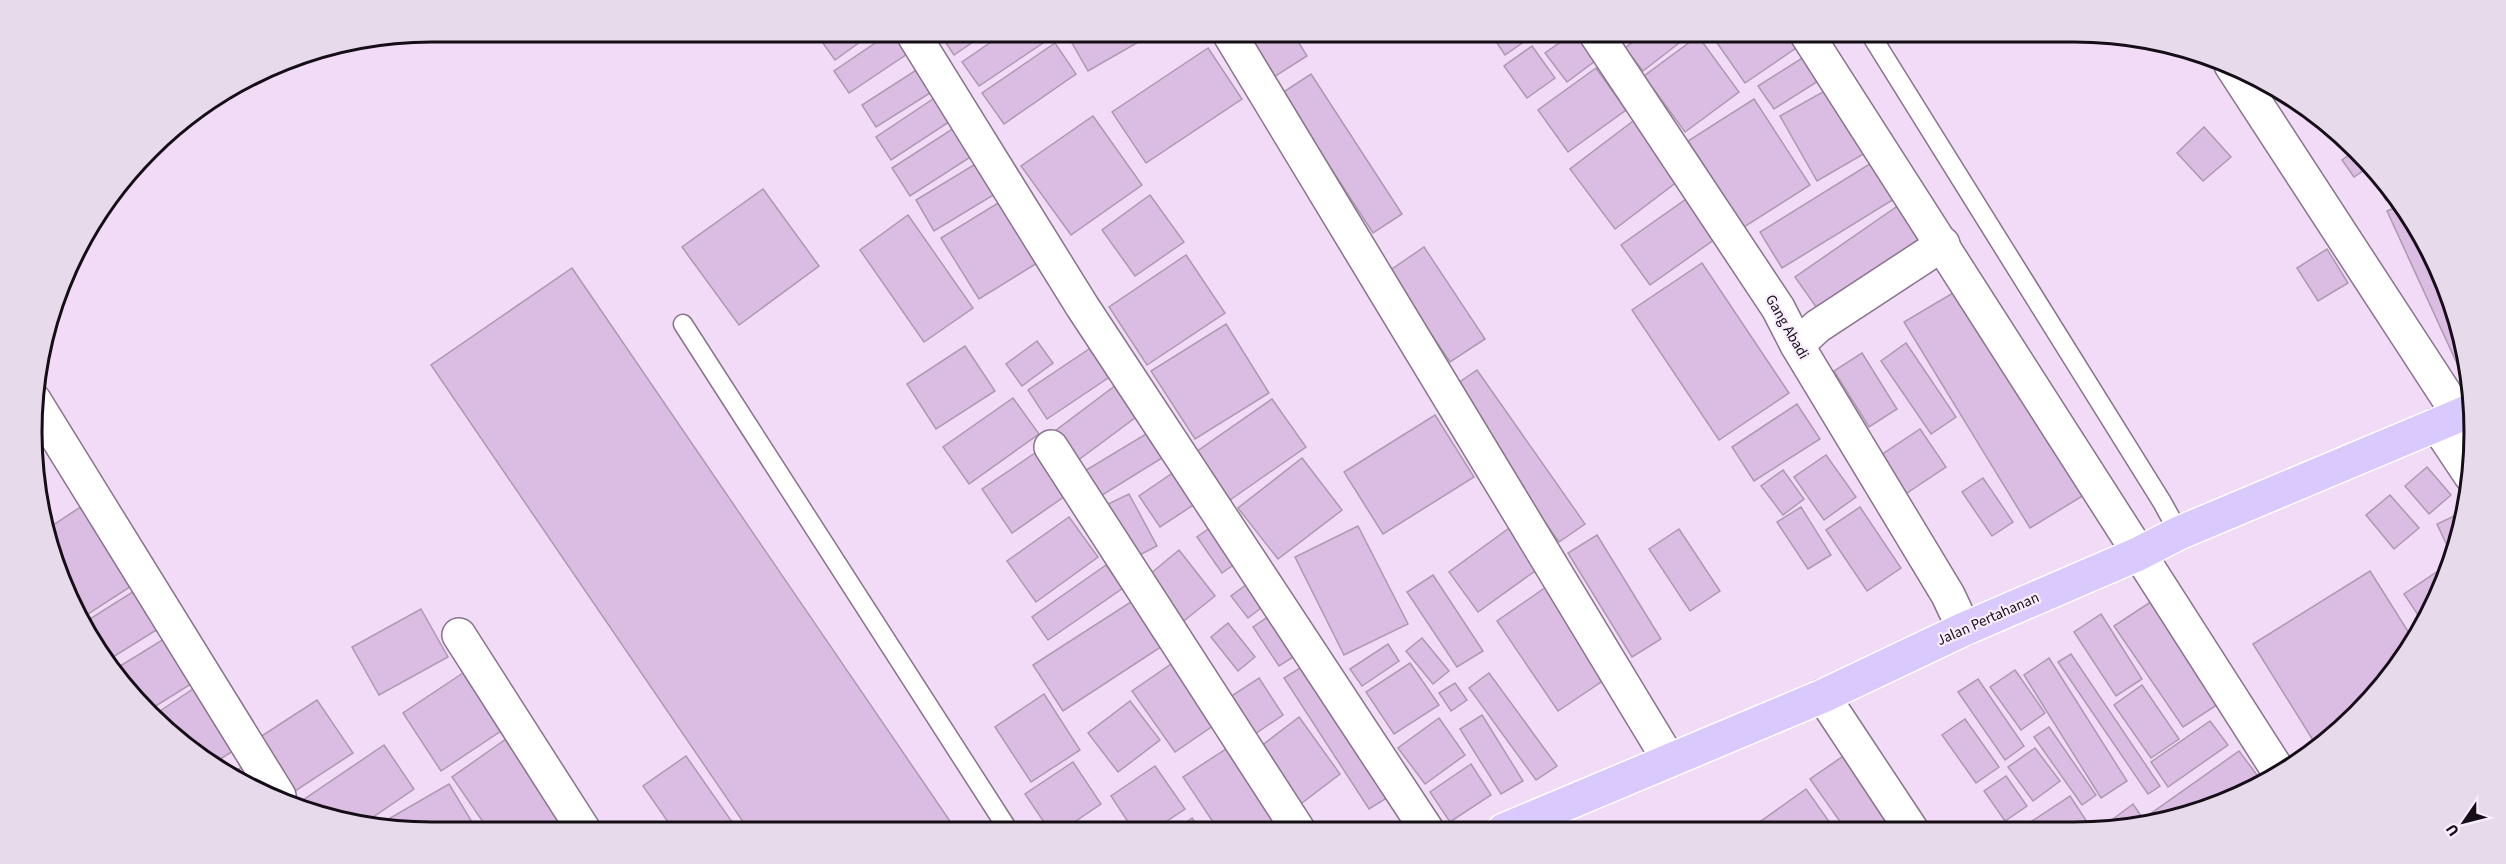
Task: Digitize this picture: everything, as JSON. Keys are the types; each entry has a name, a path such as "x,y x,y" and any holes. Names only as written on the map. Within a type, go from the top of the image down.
{"main road":[{"name":"Jalan Pertahanan","path":"1544,822 1669,760 1823,696 1964,629 2138,554 2179,533 2456,416"}],"street":[{"path":"918,42 1082,306 1422,822"},
{"path":"1234,42 1669,760"},
{"name":"Gang Abadi","path":"1601,42 1778,308 1797,345 1948,596 1964,629"},
{"path":"1812,42 2275,766"},
{"path":"2240,80 2456,416 2463,446"},
{"path":"1797,345 1818,326 1943,244"},
{"path":"43,414 274,788"},
{"path":"1051,447 1293,822"},
{"path":"459,634 579,822"},
{"path":"1823,696 1906,822"}],"lane":[{"path":"1875,42 2162,502 2179,533"},
{"path":"682,324 1004,822"}],"building":[{"path":"822,42 860,42 835,60"},
{"path":"877,42 912,42 916,48 849,93 834,71"},
{"path":"945,42 973,42 954,55"},
{"path":"991,42 1045,42 979,86 962,62"},
{"path":"1071,42 1139,42 1088,71"},
{"path":"1245,42 1298,42 1307,56 1269,80"},
{"path":"1496,42 1524,42 1505,55"},
{"path":"1561,42 1594,42 1603,55 1567,82 1545,53"},
{"path":"1633,42 1680,42 1643,71 1625,48"},
{"path":"1690,42 1702,42 1739,92 1685,132 1644,76"},
{"path":"1716,42 1805,42 1745,83"},
{"path":"1055,43 1076,74 1004,124 982,93"},
{"path":"1532,46 1555,78 1527,98 1504,66"},
{"path":"1208,48 1242,99 1146,163 1112,112"},
{"path":"1807,55 1823,78 1774,109 1758,86"},
{"path":"924,65 938,88 876,127 862,105"},
{"path":"1596,68 1626,110 1568,152 1538,110"},
{"path":"1311,74 1402,214 1373,233 1282,93"},
{"path":"1830,88 1867,152 1817,181 1780,116"},
{"path":"939,95 955,118 891,160 876,137"},
{"path":"1754,99 1810,185 1744,227 1688,141"},
{"path":"1093,116 1142,185 1071,235 1021,166"},
{"path":"1637,118 1682,178 1615,229 1570,169"},
{"path":"957,126 975,154 910,196 892,168"},
{"path":"2204,127 2231,157 2203,181 2177,153"},
{"path":"2349,155 2363,171 2354,177 2342,160"},
{"path":"982,160 1000,191 934,231 916,200"},
{"path":"1876,160 1899,196 1782,268 1760,232"},
{"path":"763,189 819,266 739,325 682,247"},
{"path":"1150,195 1184,242 1135,276 1102,230"},
{"path":"1689,197 1718,237 1650,285 1621,245"},
{"path":"1003,200 1042,260 979,299 941,238"},
{"path":"1899,205 1923,239 1819,311 1795,277"},
{"path":"2393,209 2424,260 2451,331 2459,368 2387,211"},
{"path":"908,215 973,308 924,342 860,250"},
{"path":"1424,247 1485,339 1450,362 1389,271"},
{"path":"2327,249 2348,283 2318,301 2297,268"},
{"path":"1186,255 1225,313 1147,365 1109,307"},
{"path":"1702,263 1789,393 1719,440 1632,310"},
{"path":"572,268 951,822 743,822 431,365"},
{"path":"1963,287 2089,492 2030,528 1904,322"},
{"path":"1226,324 1269,393 1195,439 1151,371"},
{"path":"1037,341 1053,363 1022,386 1006,364"},
{"path":"1906,343 1956,417 1931,434 1881,361"},
{"path":"1095,345 1114,374 1047,419 1028,390"},
{"path":"965,346 995,391 936,429 907,384"},
{"path":"1862,353 1897,409 1869,427 1834,371"},
{"path":"1477,370 1585,524 1559,542 1451,388"},
{"path":"1124,379 1147,409 1077,461 1055,431"},
{"path":"1013,398 1039,434 969,484 943,447"},
{"path":"1272,399 1306,447 1230,500 1196,452"},
{"path":"1797,404 1820,439 1754,481 1732,447"},
{"path":"1435,415 1474,477 1383,534 1344,472"},
{"path":"42,424 54,439 43,448"},
{"path":"1920,429 1946,467 1904,495 1878,457"},
{"path":"1146,434 1162,458 1099,497 1083,472"},
{"path":"1038,451 1068,494 1012,533 982,489"},
{"path":"1826,455 1856,497 1824,520 1794,477"},
{"path":"1302,458 1342,510 1278,559 1238,508"},
{"path":"2427,467 2451,495 2429,514 2405,486"},
{"path":"1177,470 1198,502 1160,527 1139,496"},
{"path":"1783,470 1804,499 1783,515 1761,486"},
{"path":"1983,478 2013,522 1992,536 1962,492"},
{"path":"1129,494 1157,546 1132,559 1104,506"},
{"path":"2390,495 2419,528 2394,549 2366,515"},
{"path":"85,504 136,583 87,614 72,581 53,525"},
{"path":"1801,507 1831,555 1808,569 1777,522"},
{"path":"1860,507 1901,568 1867,591 1826,530"},
{"path":"2455,516 2447,545 2437,524"},
{"path":"1069,517 1098,557 1036,602 1007,561"},
{"path":"1218,522 1243,558 1222,573 1197,537"},
{"path":"1358,526 1408,624 1344,655 1295,557"},
{"path":"1512,526 1542,566 1478,612 1449,572"},
{"path":"1679,529 1720,591 1690,611 1649,549"},
{"path":"1597,535 1661,639 1632,657 1568,553"},
{"path":"1179,550 1215,596 1180,624 1144,579"},
{"path":"1106,565 1123,588 1048,640 1032,617"},
{"path":"2370,571 2409,632 2367,689 2350,708 2313,740 2253,644"},
{"path":"2438,571 2418,615 2404,594"},
{"path":"1433,575 1483,651 1457,667 1407,592"},
{"path":"1254,579 1270,601 1248,618 1231,596"},
{"path":"1549,585 1610,676 1558,711 1497,621"},
{"path":"142,586 166,624 114,657 90,619"},
{"path":"1140,596 1170,641 1063,711 1033,665"},
{"path":"2155,599 2223,701 2183,727 2114,626"},
{"path":"421,609 448,657 379,695 352,647"},
{"path":"1278,610 1304,650 1279,666 1253,627"},
{"path":"2101,614 2142,679 2116,696 2074,632"},
{"path":"1228,623 1255,657 1238,671 1211,637"},
{"path":"172,634 199,679 155,707 121,666"},
{"path":"1422,638 1449,671 1433,684 1406,651"},
{"path":"1388,644 1399,661 1362,686 1350,669"},
{"path":"2071,654 2160,786 2148,794 2058,662"},
{"path":"2049,658 2127,781 2101,798 2024,675"},
{"path":"1177,660 1220,721 1175,752 1132,691"},
{"path":"1313,660 1398,791 1369,809 1284,678"},
{"path":"1410,663 1439,705 1394,734 1366,692"},
{"path":"2015,670 2045,713 2021,730 1990,687"},
{"path":"463,673 501,731 441,771 403,713"},
{"path":"1489,673 1557,766 1536,780 1469,688"},
{"path":"1259,678 1283,715 1252,736 1227,699"},
{"path":"1978,679 2024,746 2005,760 1958,692"},
{"path":"1455,683 1467,700 1451,711 1439,693"},
{"path":"2142,685 2179,739 2151,758 2114,705"},
{"path":"196,687 236,749 220,759 160,711"},
{"path":"1044,694 1080,750 1031,782 995,727"},
{"path":"317,700 353,753 290,795 254,741"},
{"path":"1130,701 1160,740 1118,772 1088,733"},
{"path":"1482,715 1523,781 1501,794 1460,729"},
{"path":"1299,717 1340,774 1294,809 1252,753"},
{"path":"1439,718 1465,755 1425,784 1398,748"},
{"path":"1965,719 1999,767 1976,783 1942,735"},
{"path":"2210,721 2228,745 2168,787 2151,762"},
{"path":"2049,727 2096,795 2082,805 2034,737"},
{"path":"506,739 563,822 483,822 452,777"},
{"path":"384,745 414,789 372,818 331,809 303,800"},
{"path":"1232,745 1282,822 1213,822 1183,777"},
{"path":"2035,748 2060,781 2033,801 2008,767"},
{"path":"1852,750 1897,813 1884,822 1840,822 1810,779"},
{"path":"2239,751 2258,776 2199,801 2148,815"},
{"path":"686,756 732,822 668,822 643,786"},
{"path":"1073,762 1101,804 1074,822 1044,822 1025,794"},
{"path":"249,763 262,783 260,782 237,770"},
{"path":"1471,764 1491,795 1450,822 1430,792"},
{"path":"1155,766 1185,809 1166,822 1128,822 1111,796"},
{"path":"2006,776 2027,806 2005,821 1984,791"},
{"path":"449,784 472,822 432,822 387,820"},
{"path":"1806,789 1829,822 1762,822"},
{"path":"2070,796 2087,822 2074,822 2031,822"},
{"path":"2133,804 2141,816 2125,819 2112,820"}]}
